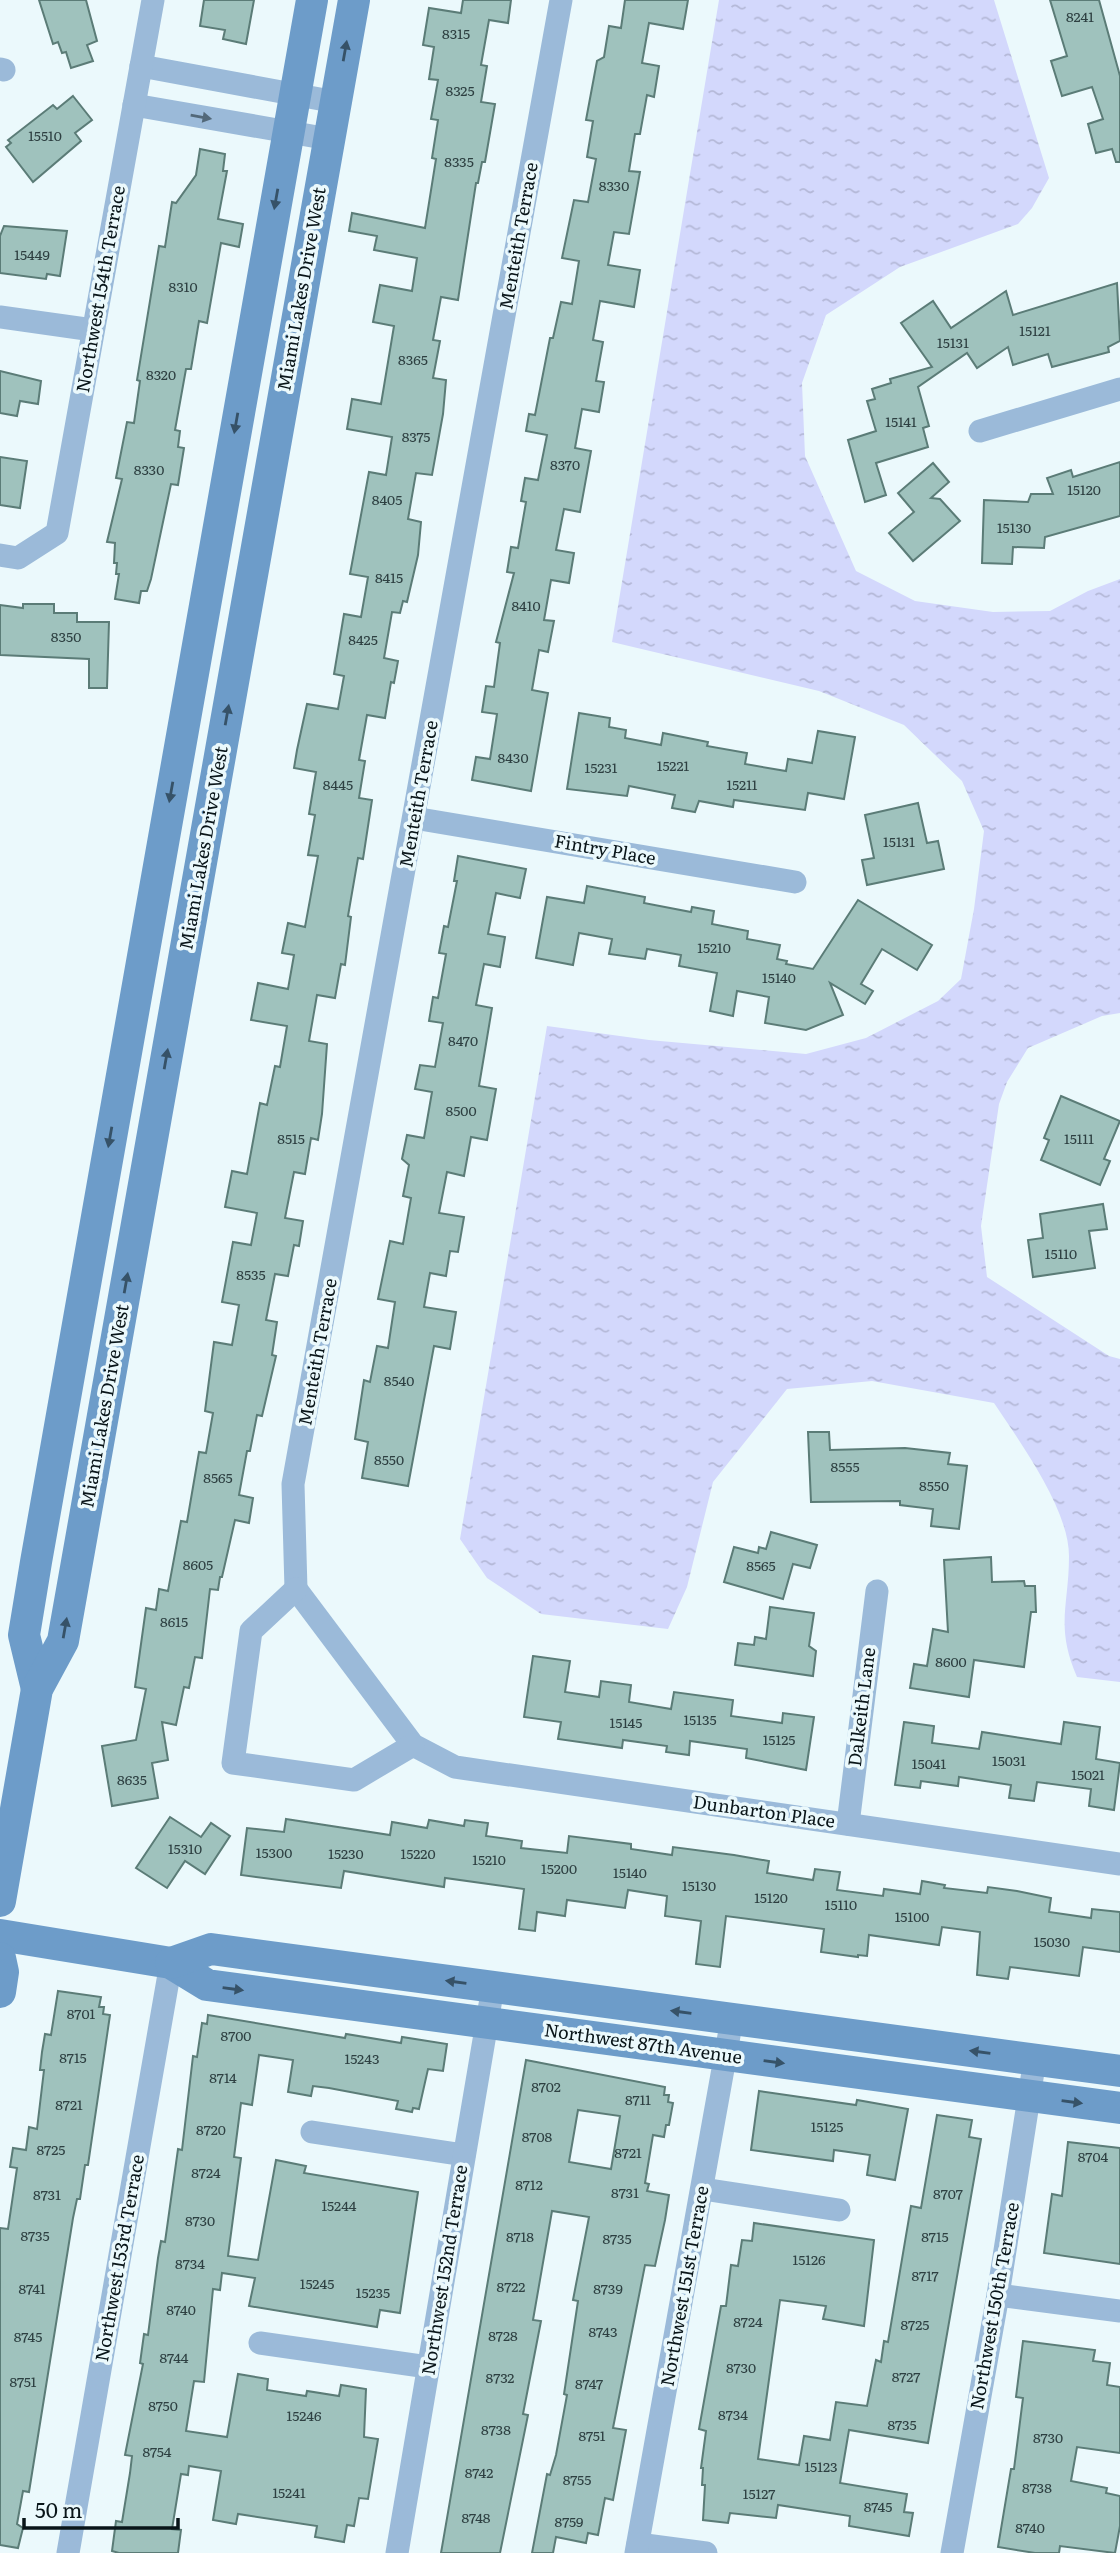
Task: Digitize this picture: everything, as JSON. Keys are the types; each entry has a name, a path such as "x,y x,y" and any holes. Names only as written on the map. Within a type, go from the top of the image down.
{"main road":[{"name":"Miami Lakes Drive West","path":"37,1689 24,1635 312,0"},
{"name":"Miami Lakes Drive West","path":"0,1900 37,1689 63,1641 354,0"},
{"name":"Northwest 87th Avenue","path":"0,1935 171,1963 207,1985 1120,2108"},
{"name":"Northwest 87th Avenue","path":"171,1963 211,1949 1120,2071"},
{"path":"0,1958 3,1972 0,1992"}],"street":[{"name":"Northwest 154th Terrace","path":"9,556 57,533 153,0"},
{"name":"Menteith Terrace","path":"296,1589 293,1484 561,0"},
{"path":"141,66 335,102"},
{"path":"134,105 329,139"},
{"path":"0,317 93,330"},
{"path":"980,431 1120,389"},
{"name":"Fintry Place","path":"414,818 795,882"},
{"path":"296,1589 251,1631 233,1763 354,1780 414,1745"},
{"name":"Dunbarton Place","path":"296,1589 414,1745 455,1767 1120,1864"},
{"name":"Dalkeith Lane","path":"848,1824 877,1591"},
{"name":"Northwest 153rd Terrace","path":"68,2553 171,1963"},
{"name":"Northwest 152nd Terrace","path":"397,2553 493,1987"},
{"name":"Northwest 151st Terrace","path":"638,2549 732,2019"},
{"name":"Northwest 150th Terrace","path":"952,2553 998,2295 1035,2059"},
{"path":"312,2132 464,2155"},
{"path":"703,2189 838,2210"},
{"path":"998,2295 1120,2311"},
{"path":"260,2343 428,2367"},
{"path":"638,2549 706,2553"}],"water":[{"path":"719,0 994,0 1049,178 1032,208 1018,224 900,267 826,315 802,383 805,456 856,571 915,601 993,612 1050,611 1088,591 1120,579 1120,1013 1102,1016 1028,1048 1007,1082 999,1104 981,1226 987,1277 1109,1356 1120,1359 1120,1682 1077,1677 1066,1644 1069,1556 1061,1518 1041,1476 994,1403 872,1381 787,1389 713,1482 687,1587 668,1629 541,1614 487,1578 460,1539 547,1026 649,1040 806,1054 866,1038 938,1001 961,979 974,909 984,831 962,781 904,725 819,691 612,642"}],"building":[{"path":"39,0 86,0 97,41 87,45 93,61 71,68 66,52 62,53 58,42 53,44"},
{"path":"204,0 254,0 246,44 223,39 225,30 200,26"},
{"path":"463,0 511,0 508,23 489,20 481,65 487,66 481,102 495,104 485,162 482,162 476,183 458,300 441,297 433,340 440,341 433,378 446,380 443,414 432,475 416,473 408,519 421,522 418,555 407,602 403,601 400,613 392,612 384,658 398,661 394,683 391,682 385,718 367,715 359,760 365,761 359,798 372,800 363,859 358,858 348,916 351,917 345,965 341,964 335,998 317,995 309,1041 327,1044 322,1114 318,1140 311,1138 305,1174 294,1172 285,1218 303,1221 299,1246 294,1245 288,1276 275,1274 266,1320 277,1322 272,1355 276,1356 262,1416 257,1415 250,1451 247,1451 239,1495 253,1498 249,1523 235,1520 218,1590 210,1589 202,1658 195,1657 189,1688 184,1687 176,1725 162,1722 168,1760 152,1763 158,1798 112,1806 102,1746 136,1740 146,1689 135,1687 146,1608 156,1610 159,1589 168,1591 181,1521 187,1522 199,1452 206,1453 213,1413 205,1411 214,1342 232,1345 239,1305 222,1302 233,1242 251,1245 257,1213 225,1207 232,1171 247,1174 260,1103 267,1105 275,1066 280,1067 287,1026 251,1020 258,983 288,989 294,955 282,953 288,923 305,927 318,856 308,855 315,815 309,814 316,772 294,768 297,750 307,704 338,709 344,676 334,674 344,614 361,617 368,577 350,574 369,472 386,475 392,437 347,429 352,399 381,404 394,326 373,322 380,285 412,291 417,258 374,250 377,236 349,231 352,213 425,228 436,159 432,158 438,120 431,119 438,80 429,79 434,47 423,45 429,8 461,13"},
{"path":"625,0 688,0 683,29 649,23 642,63 659,66 654,97 647,95 640,134 635,134 629,171 640,172 629,234 614,232 608,265 640,270 634,307 600,301 593,340 603,342 596,381 604,382 599,412 582,409 575,448 591,451 580,512 564,509 556,550 574,553 569,583 551,580 544,620 554,621 548,652 539,650 532,690 548,693 531,791 472,780 476,757 490,759 497,714 482,712 486,686 494,687 500,643 496,642 514,573 507,572 511,547 518,548 526,502 521,501 525,478 538,480 547,435 526,431 529,414 535,415 550,338 553,338 561,302 572,304 579,261 562,258 574,200 588,202 596,159 587,157 593,121 586,120 597,61 604,57 609,26 621,28"},
{"path":"1050,0 1099,0 1120,76 1120,162 1116,162 1112,149 1096,153 1088,124 1103,119 1092,87 1062,96 1051,61 1067,56"},
{"path":"73,96 92,120 75,133 81,141 33,182 6,147 11,143 8,140 53,105 57,109"},
{"path":"200,149 225,154 223,171 227,171 218,219 243,224 239,247 221,243 207,323 199,321 191,369 186,369 175,430 180,431 178,447 184,448 178,485 171,484 151,579 147,591 141,591 139,603 115,599 119,574 116,574 117,563 114,563 115,543 107,542 122,479 116,478 127,422 134,423 140,381 137,380 159,246 165,247 172,202 176,203 196,175"},
{"path":"4,226 67,231 60,276 47,274 46,279 0,273 0,236"},
{"path":"1117,283 1120,341 1108,347 1109,352 1052,367 1048,354 1013,365 1008,347 977,368 967,353 918,387 929,426 923,428 928,447 876,463 886,495 865,502 848,440 876,431 867,401 875,399 872,389 891,383 890,379 932,367 901,323 933,301 951,328 1006,291 1013,315"},
{"path":"0,371 41,381 38,404 20,401 17,416 0,413"},
{"path":"0,457 27,461 20,508 0,505"},
{"path":"1120,462 1120,516 1045,537 1044,548 1013,547 1012,564 982,563 984,500 1028,502 1031,494 1053,494 1047,478 1071,470 1073,477"},
{"path":"933,463 949,482 931,498 940,499 960,521 913,561 889,533 914,512 898,493"},
{"path":"23,604 54,604 54,613 77,613 77,622 109,622 107,688 89,688 89,659 0,655 0,605 23,608"},
{"path":"579,713 610,718 609,727 626,730 625,738 661,745 663,733 708,742 707,746 747,753 745,764 786,771 788,759 812,763 818,731 855,737 844,799 808,793 805,810 734,800 733,807 699,801 695,812 672,808 675,795 629,786 627,796 567,789"},
{"path":"918,803 927,843 938,841 944,869 867,885 862,860 874,858 865,815"},
{"path":"458,856 526,869 520,898 496,893 488,934 505,937 500,967 484,964 476,1005 492,1008 479,1086 496,1089 487,1140 471,1137 464,1176 447,1172 439,1213 464,1217 458,1252 450,1251 446,1276 430,1273 424,1307 456,1312 450,1349 434,1346 408,1486 362,1478 368,1442 355,1439 364,1380 370,1382 377,1346 388,1348 395,1302 378,1299 390,1241 403,1244 411,1198 403,1196 409,1165 402,1159 407,1135 424,1138 432,1092 415,1089 420,1065 435,1067 443,1023 429,1021 433,997 438,998 446,954 439,953 444,926 448,927 457,881 454,881"},
{"path":"587,886 645,897 644,903 691,912 692,907 714,911 712,924 748,931 747,939 780,945 777,959 787,961 786,964 813,969 858,900 932,945 917,970 882,949 861,984 873,991 865,1004 830,983 843,1015 806,1030 765,1023 769,997 737,991 733,1016 710,1011 717,973 679,966 681,955 647,949 645,959 609,954 612,939 579,933 573,965 536,958 547,897 584,903"},
{"path":"1061,1096 1120,1121 1104,1159 1110,1161 1100,1185 1041,1160 1049,1140 1044,1138"},
{"path":"1103,1204 1107,1229 1089,1231 1095,1268 1033,1277 1028,1240 1043,1238 1040,1214"},
{"path":"808,1432 829,1432 830,1450 905,1448 950,1453 948,1464 967,1466 959,1529 931,1526 933,1509 900,1505 900,1501 811,1502"},
{"path":"771,1532 817,1545 810,1568 793,1564 783,1599 724,1582 734,1547 758,1553 759,1547 766,1549"},
{"path":"991,1557 992,1582 1024,1581 1025,1586 1035,1586 1036,1612 1031,1612 1024,1667 974,1660 969,1697 910,1688 914,1664 927,1666 933,1629 948,1632 944,1560"},
{"path":"770,1607 814,1613 809,1646 816,1651 813,1676 735,1665 738,1643 754,1645 755,1637 766,1639"},
{"path":"533,1656 570,1661 565,1692 599,1697 601,1681 631,1685 629,1702 671,1709 674,1692 733,1700 731,1716 782,1723 783,1713 814,1717 806,1770 746,1758 747,1749 690,1741 689,1755 666,1752 667,1746 623,1740 622,1748 558,1739 561,1722 524,1717"},
{"path":"904,1722 934,1726 932,1743 979,1749 982,1732 1061,1744 1064,1722 1100,1727 1096,1759 1120,1763 1114,1810 1089,1806 1091,1789 1037,1782 1034,1801 1009,1798 1011,1785 959,1777 958,1786 921,1781 920,1788 895,1785"},
{"path":"170,1817 201,1837 211,1823 230,1836 205,1874 185,1861 167,1888 136,1868"},
{"path":"286,1819 390,1835 392,1822 427,1828 429,1820 464,1826 465,1820 488,1823 486,1836 522,1841 521,1848 567,1853 569,1836 631,1844 631,1849 672,1855 673,1847 734,1855 769,1861 767,1873 813,1880 815,1869 840,1872 837,1890 883,1896 884,1889 920,1894 922,1881 945,1885 944,1888 987,1893 988,1887 1017,1891 1051,1898 1049,1912 1091,1918 1092,1909 1120,1912 1120,1952 1083,1947 1079,1976 1010,1967 1008,1979 977,1975 980,1932 942,1927 939,1945 869,1935 867,1956 858,1957 821,1952 824,1929 726,1916 720,1967 696,1964 701,1921 665,1916 667,1896 628,1890 625,1908 567,1900 565,1916 537,1912 535,1931 519,1929 524,1889 445,1878 444,1887 344,1871 341,1888 241,1875 247,1828 284,1832"},
{"path":"58,1991 101,1997 99,2007 104,2007 103,2014 110,2015 88,2165 85,2165 80,2199 77,2199 73,2218 29,2492 23,2491 17,2524 23,2528 18,2548 0,2545 0,2228 8,2229 17,2168 10,2167 13,2148 26,2150 29,2127 37,2129 44,2070 40,2070 42,2052 45,2034 51,2035"},
{"path":"208,2015 345,2038 346,2034 401,2043 402,2037 447,2044 443,2071 428,2069 419,2109 413,2108 412,2112 396,2109 398,2101 329,2088 313,2086 311,2096 288,2092 293,2060 259,2055 252,2105 241,2103 234,2157 241,2158 228,2256 258,2260 276,2160 306,2166 304,2173 418,2192 400,2313 380,2310 377,2327 249,2306 255,2278 222,2273 220,2290 213,2289 204,2382 194,2381 186,2431 227,2437 238,2374 268,2379 267,2390 306,2396 307,2391 339,2396 341,2385 366,2389 364,2437 378,2439 368,2499 359,2498 354,2526 347,2525 344,2542 315,2537 317,2526 238,2514 236,2524 213,2520 221,2471 189,2466 188,2475 181,2474 172,2529 181,2530 178,2553 119,2553 112,2551 116,2521 122,2522 130,2473 132,2456 125,2455 143,2364 140,2363 144,2334 148,2335 158,2258 161,2241 165,2242 178,2149 182,2150 193,2056 197,2057 202,2023 207,2024"},
{"path":"526,2060 665,2087 664,2095 669,2095 668,2102 673,2103 669,2125 666,2125 664,2137 653,2135 645,2183 649,2184 647,2191 669,2195 655,2266 645,2265 613,2428 626,2430 613,2500 605,2498 598,2535 588,2533 586,2543 556,2537 553,2553 532,2553 547,2474 550,2475 556,2455 567,2395 564,2394 578,2301 573,2300 589,2217 552,2211 533,2320 541,2321 523,2414 528,2415 500,2553 441,2553","holes":["578,2110 620,2116 611,2169 569,2162"]},
{"path":"759,2091 856,2105 857,2100 908,2109 895,2180 867,2175 870,2155 834,2150 833,2161 751,2150"},
{"path":"937,2115 972,2120 969,2137 981,2139 928,2443 849,2430 840,2483 907,2494 904,2512 913,2513 909,2536 849,2526 850,2516 778,2505 776,2518 730,2513 728,2523 703,2520 705,2485 702,2485 701,2468 706,2431 699,2429 721,2306 726,2306 731,2265 738,2266 742,2240 752,2241 754,2223 874,2240 864,2326 823,2319 826,2306 780,2300 758,2459 799,2465 804,2436 830,2440 836,2402 867,2406 876,2360 881,2362 884,2341 888,2342 911,2206 921,2208"},
{"path":"1068,2142 1120,2148 1120,2264 1044,2253 1052,2194 1062,2196"},
{"path":"1023,2341 1095,2350 1093,2361 1110,2363 1107,2385 1120,2387 1120,2453 1077,2447 1071,2481 1107,2488 1106,2493 1120,2496 1120,2526 1115,2553 1060,2546 1059,2553 1035,2553 998,2547 1011,2469 1014,2469 1023,2398 1016,2397"}]}
